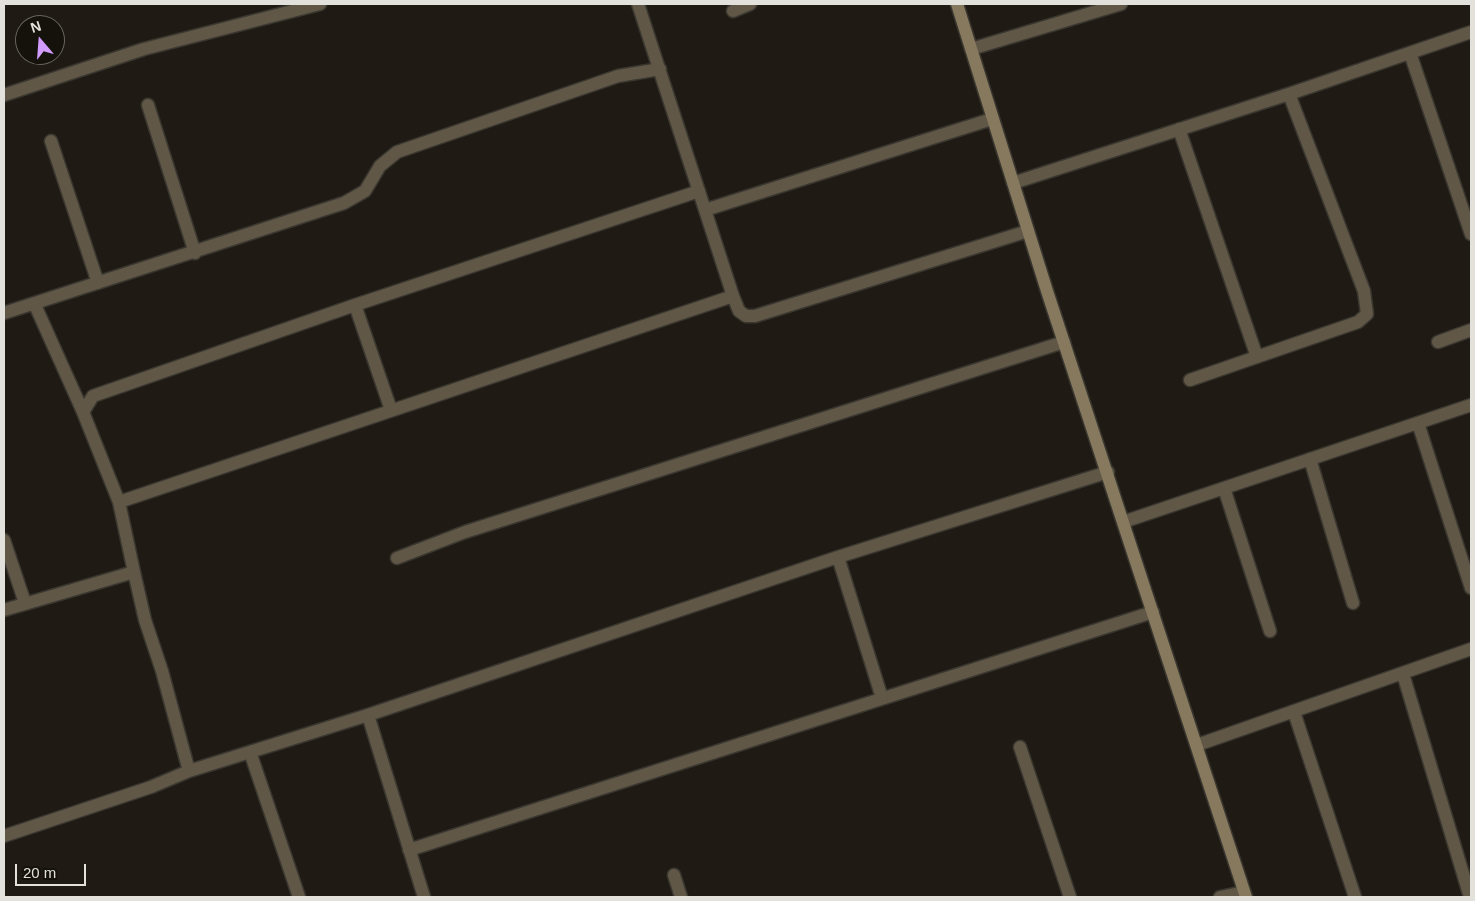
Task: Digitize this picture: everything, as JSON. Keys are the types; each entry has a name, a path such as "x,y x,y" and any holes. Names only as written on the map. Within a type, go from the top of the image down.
{"street":[{"path":"4,95 144,48 320,4"},
{"path":"638,4 732,296 739,311 746,316 755,316 1028,231"},
{"path":"733,11 750,4"},
{"path":"957,4 1028,231 1245,894 1220,897"},
{"path":"972,49 1121,4"},
{"path":"1013,183 1289,94 1471,32"},
{"path":"1410,53 1471,234"},
{"path":"4,313 35,305 344,203 365,191 380,166 397,152 618,76 660,70"},
{"path":"1190,380 1358,322 1367,314 1364,292 1289,94"},
{"path":"148,105 195,253"},
{"path":"705,210 780,184 992,119"},
{"path":"1179,129 1257,358"},
{"path":"51,141 98,283"},
{"path":"83,412 93,396 356,305 699,191"},
{"path":"119,502 732,296"},
{"path":"35,305 83,412 119,502 145,620 162,671 190,771"},
{"path":"356,305 391,410"},
{"path":"1438,342 1471,330"},
{"path":"397,558 465,532 1064,342"},
{"path":"1123,522 1471,406"},
{"path":"1418,423 1471,588"},
{"path":"1310,460 1353,603"},
{"path":"4,836 151,787 190,771 368,715 838,557 1108,472"},
{"path":"1224,488 1270,631"},
{"path":"4,540 25,603"},
{"path":"838,557 882,698"},
{"path":"4,610 134,572"},
{"path":"409,850 1153,612"},
{"path":"1197,745 1471,649"},
{"path":"1403,674 1470,897"},
{"path":"1294,712 1354,897"},
{"path":"368,715 424,897"},
{"path":"1020,747 1070,897"},
{"path":"250,752 299,897"},
{"path":"674,875 681,897"}]}
